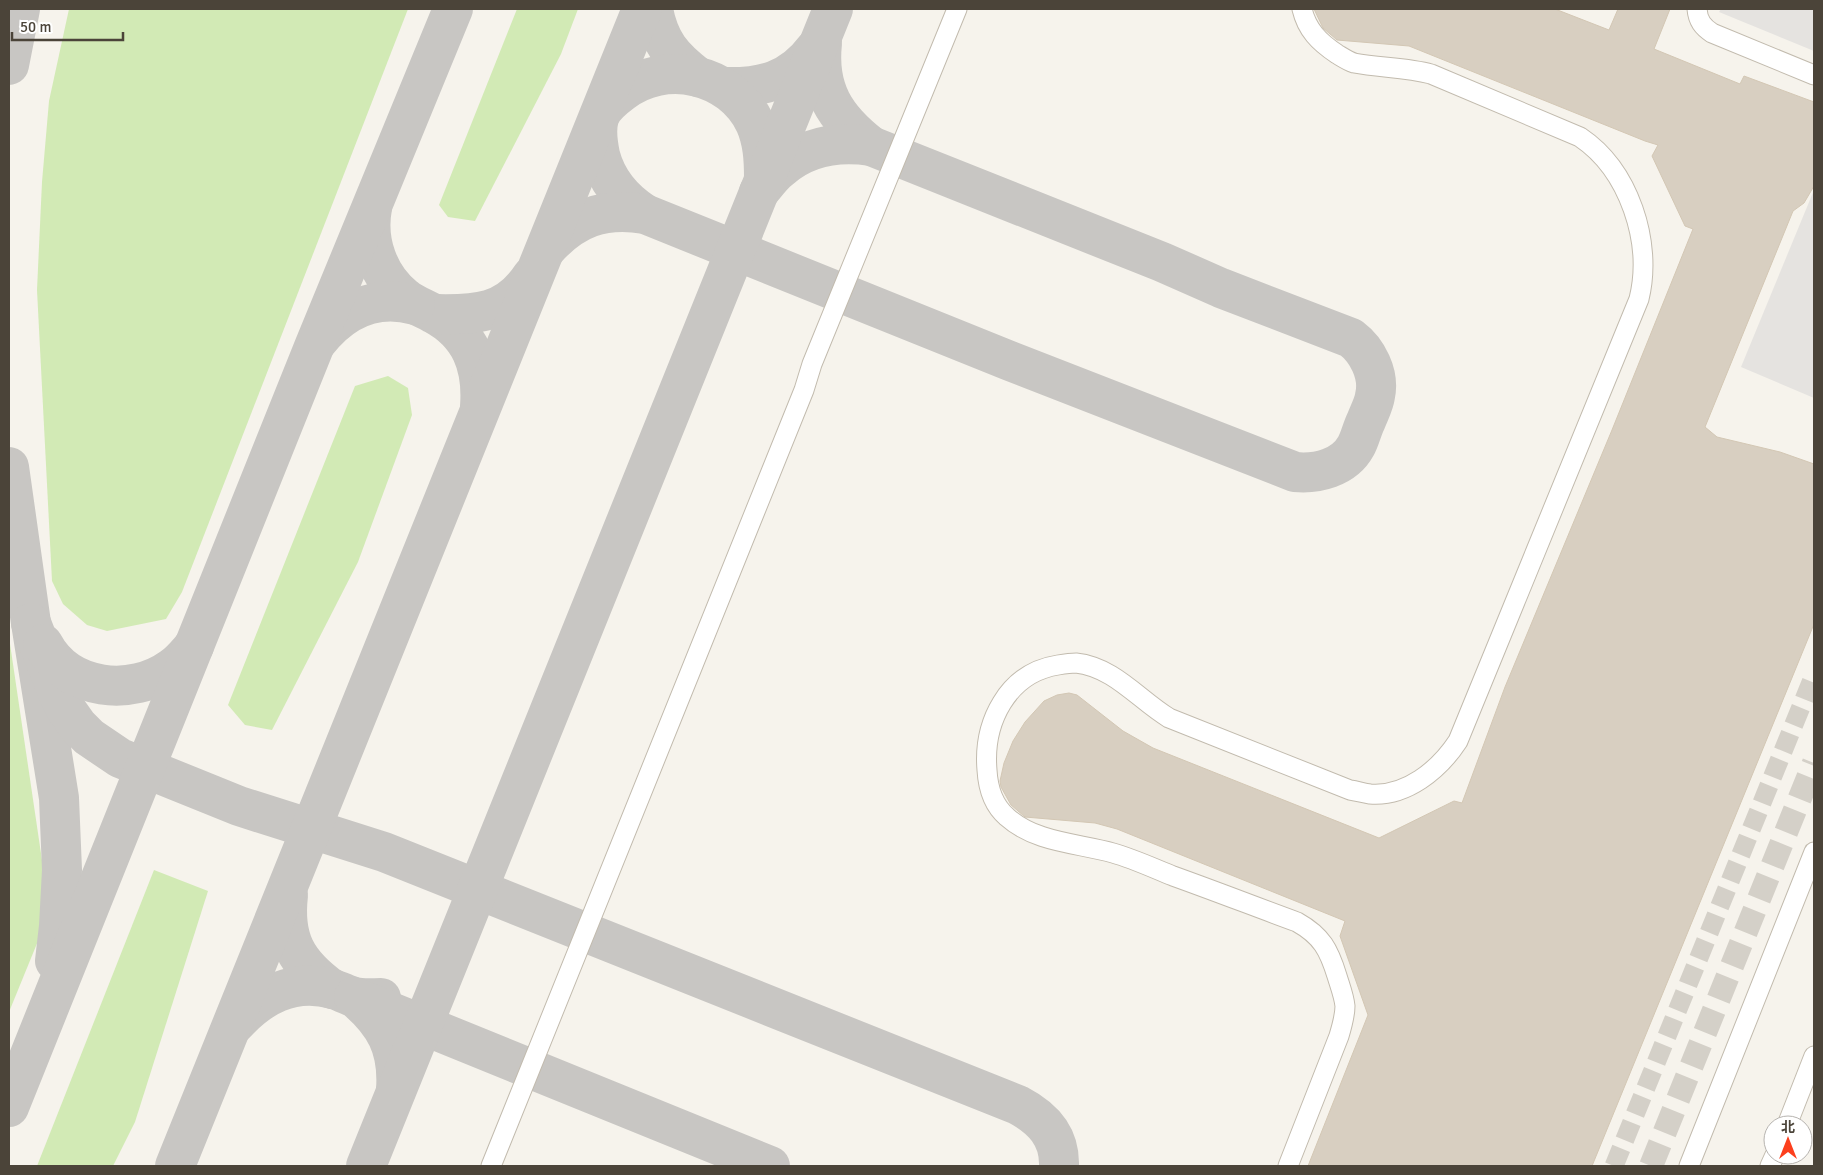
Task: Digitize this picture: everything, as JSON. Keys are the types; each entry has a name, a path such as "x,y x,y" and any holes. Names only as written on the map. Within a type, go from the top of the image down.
{"street":[{"path":"491,1166 804,390 812,364 957,9"},
{"path":"1288,1166 1339,1036 1344,1017 1345,1004 1342,990 1324,942 1298,922 1113,853 1056,841 1029,832 1007,818 996,805 988,785 986,748 995,712 1008,694 1024,678 1044,668 1074,663 1092,666 1114,677 1154,709 1169,718 1350,790 1369,794 1381,794 1412,784 1432,772 1449,755 1458,741 1639,299 1644,272 1641,240 1628,199 1612,168 1600,152 1590,144 1580,137 1431,74 1413,69 1351,62 1315,37 1308,27 1302,9"},
{"path":"1698,9 1700,21 1712,33 1814,75"},
{"path":"1689,1166 1814,852"},
{"path":"1791,1115 1814,1056"}],"green space":[{"path":"69,9 408,9 182,592 166,619 107,631 87,625 63,604 52,581 37,290 42,182 49,101"},
{"path":"517,9 578,9 561,54 475,221 448,217 439,205"},
{"path":"388,376 408,388 412,415 358,562 272,730 245,725 228,705 355,386"},
{"path":"9,637 47,894 38,941 9,1012"},
{"path":"154,870 208,891 135,1122 113,1166 37,1166"}],"shaded area":[{"path":"1721,9 1814,9 1814,51 1719,12"},
{"path":"1814,190 1814,398 1741,367"}],"building":[{"path":"1314,9 1555,9 1609,30 1618,9 1670,9 1654,49 1740,84 1744,76 1814,102 1814,186 1804,203 1793,211 1705,427 1717,437 1780,452 1814,464 1814,624 1592,1166 1308,1166 1368,1015 1340,936 1345,921 1117,829 1095,823 1025,817 1011,805 1001,787 1000,781 1004,763 1013,741 1025,722 1044,701 1057,695 1069,693 1077,695 1123,731 1153,748 1379,838 1454,801 1462,803 1505,687 1693,229 1685,226 1652,156 1658,145 1409,46 1337,40 1323,28"}],"taxiway":[{"path":"9,65 20,9"},
{"path":"9,1107 314,347 453,9"},
{"path":"175,1166 642,9"},
{"path":"653,9 659,31 668,48 681,63 698,77"},
{"path":"366,1166 833,9"},
{"path":"822,43 822,75 831,102 847,125 871,146"},
{"path":"724,87 751,86 775,80 796,69 815,49"},
{"path":"645,214 623,196 607,174 600,155 598,127 599,118 615,97 639,82 658,76 677,74 696,76 730,92 744,106 758,130 764,164 764,178"},
{"path":"546,249 567,229 590,217 616,212 645,214 1010,361 1295,472 1312,472 1329,468 1351,454 1374,402 1376,388 1374,371 1367,356 1351,338 1221,288 1162,262 871,146 846,144 811,150 790,161 780,169 759,192"},
{"path":"372,208 371,233 376,257 381,268 387,279 404,297 447,322 466,341 477,365 480,407"},
{"path":"435,314 464,314 490,310 512,298 532,276"},
{"path":"317,342 337,321 361,307 373,303 387,302 415,305"},
{"path":"9,467 31,623 59,798 62,870 55,961"},
{"path":"31,623 66,709 78,726 89,737 120,758 239,806 384,852 1018,1105 1042,1122 1053,1137 1057,1146 1059,1166"},
{"path":"43,644 54,660 68,672 84,680 120,686 156,677 175,666 194,646"},
{"path":"288,895 288,925 295,949 309,970 332,989"},
{"path":"234,1025 266,998 291,988 318,986 333,989 354,997 381,998"},
{"path":"396,1090 395,1061 388,1038 374,1017 354,997 770,1166"}],"tunnel":[{"path":"1614,1166 1814,675"},
{"path":"1651,1166 1814,763"}]}
